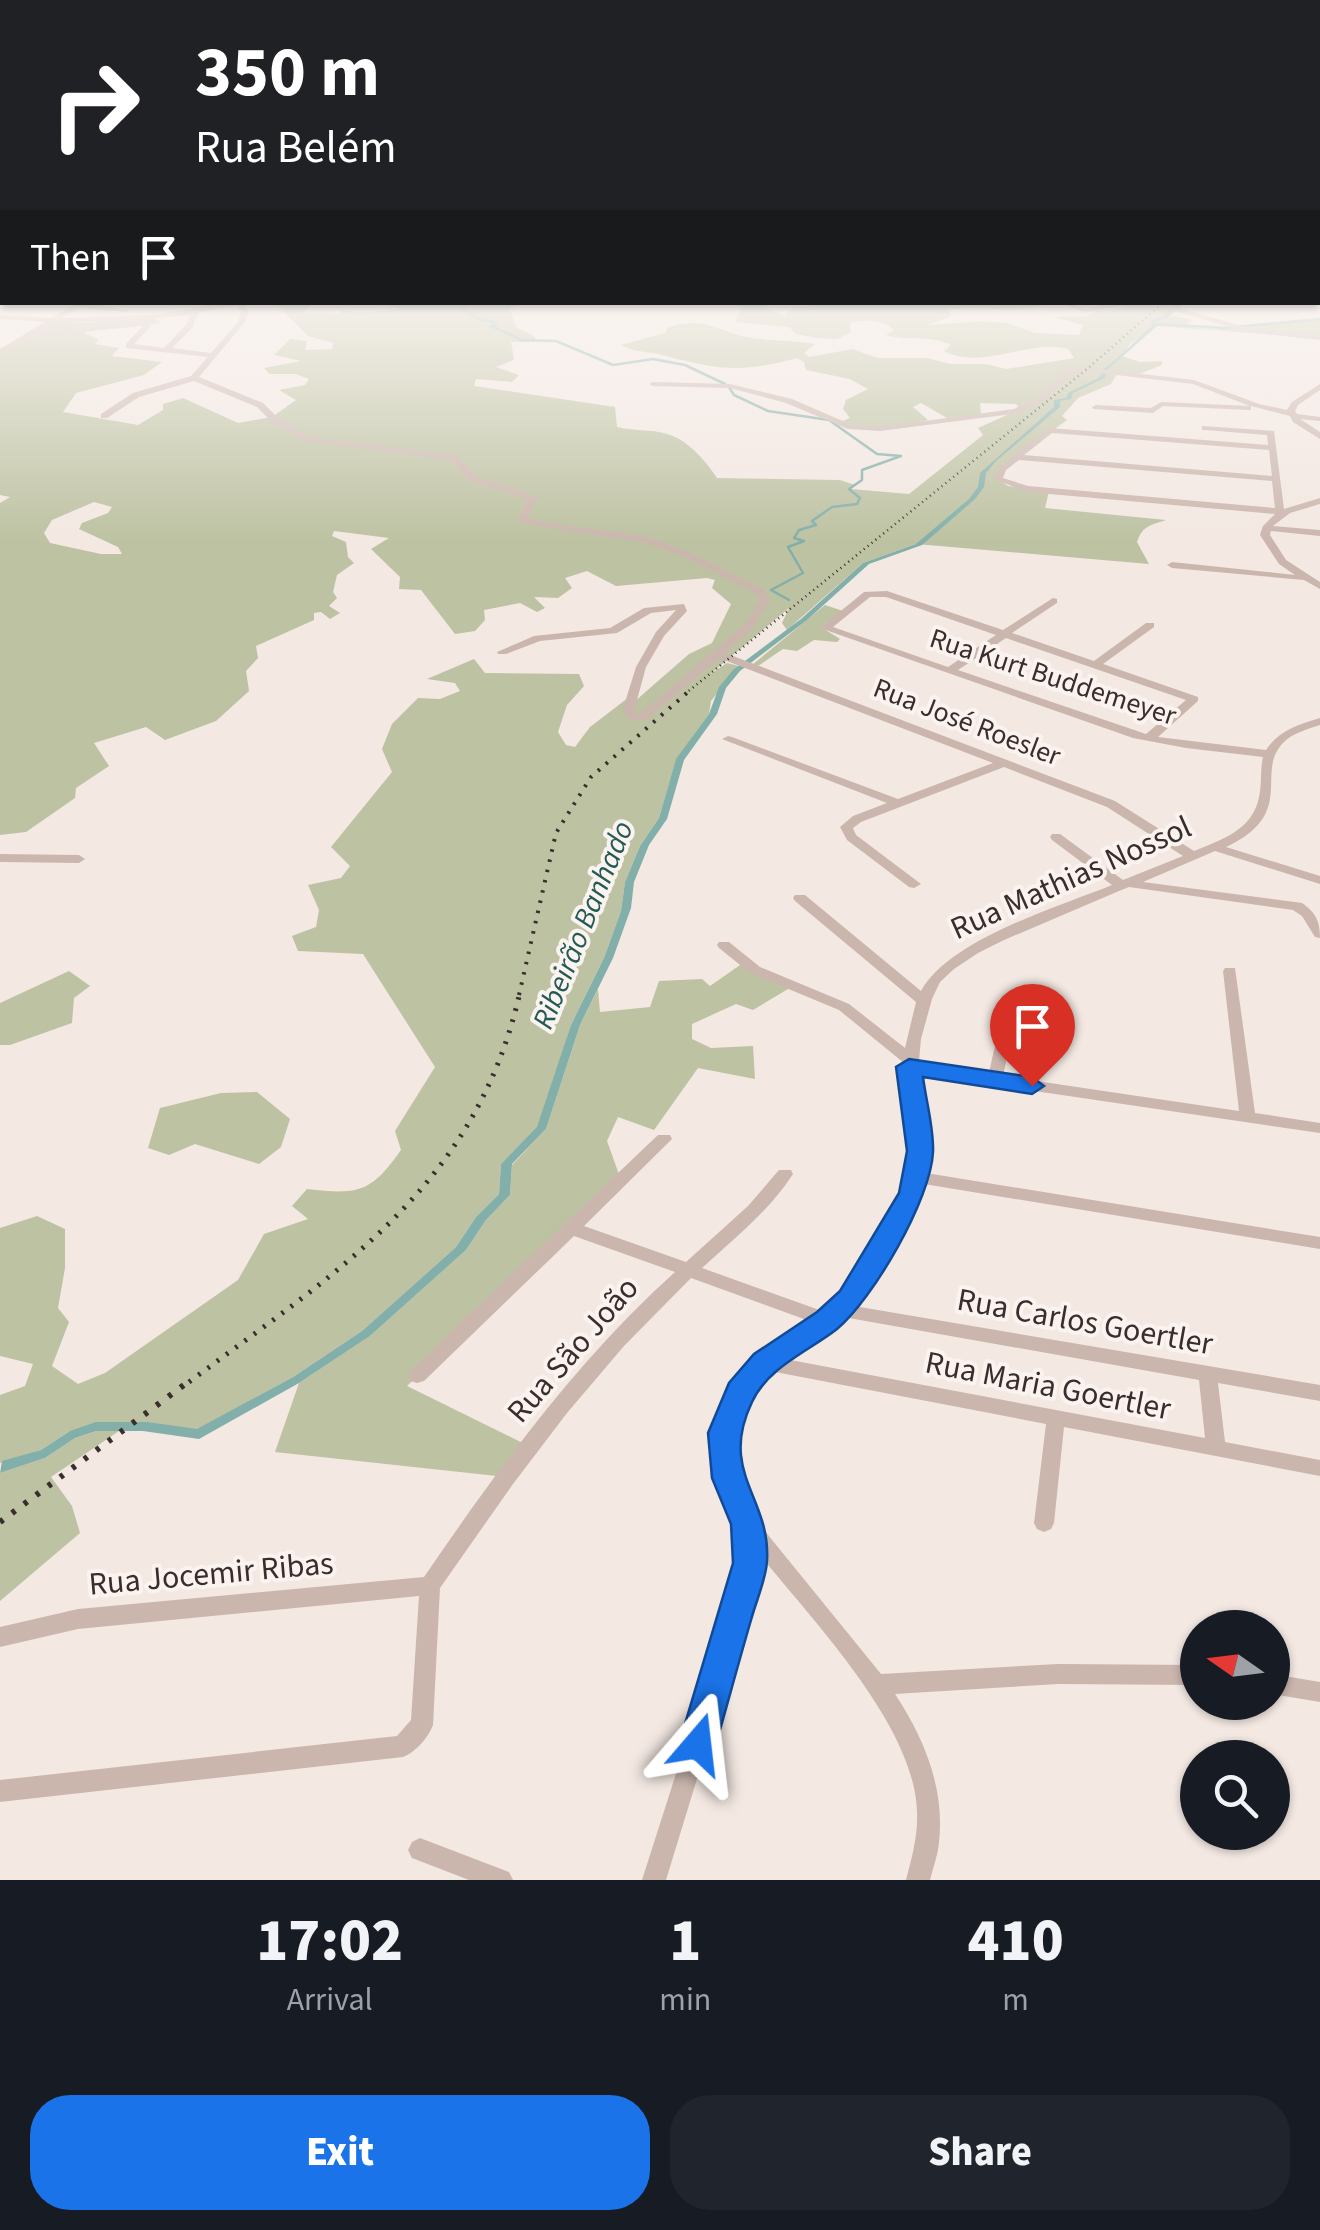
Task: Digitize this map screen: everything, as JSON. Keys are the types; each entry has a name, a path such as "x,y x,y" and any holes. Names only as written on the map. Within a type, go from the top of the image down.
{"street":[{"path":"104,416 136,396 194,378 202,368"},
{"path":"653,384 735,388 799,404 851,427 880,429 1016,411 1038,400 1074,370 1194,382 1266,408 1320,419"},
{"path":"194,378 260,405 276,422 308,439 454,457 472,478 532,498 523,518 528,522 645,539 686,554 759,591 765,600 761,612 716,653 651,712 635,718 628,712 640,667 660,634 682,611 680,606 648,610 613,631 538,638 502,652"},
{"path":"1292,415 1295,404 1320,386"},
{"path":"1096,407 1153,411 1161,404 1266,408"},
{"path":"1292,415 1320,436"},
{"path":"1205,428 1271,434 1283,512"},
{"path":"1272,448 1050,430 998,476 1004,484 1283,512 1320,501"},
{"path":"1016,457 1276,479"},
{"path":"1283,512 1266,528 1266,542 1276,556 1320,586"},
{"path":"1266,528 1320,533"},
{"path":"1172,566 1306,578"},
{"path":"824,628 874,592 1194,699 1148,738"},
{"path":"950,671 1053,602"},
{"path":"1097,664 1150,625"},
{"name":"Rua Kurt Buddemeyer","path":"824,628 1148,738 1270,754"},
{"name":"Rua José Roesler","path":"716,653 1123,810 1191,855"},
{"path":"1270,754 1284,735 1320,721"},
{"path":"728,740 898,803"},
{"name":"Rua Mathias Nossol","path":"654,1880 748,1580 748,1524 728,1478 724,1433 740,1392 765,1363 833,1315 858,1288 913,1193 920,1151 909,1063 924,1001 943,971 973,951 1122,883 1241,835 1260,816 1268,797 1270,754"},
{"path":"914,884 851,837 846,827 1004,763"},
{"path":"1056,837 1122,883 1296,906 1307,912 1320,934"},
{"path":"1214,846 1320,880"},
{"path":"0,858 40,862 79,859"},
{"path":"800,898 924,1001"},
{"path":"724,944 755,970 844,1007 909,1063 995,1080 1320,1128"},
{"path":"1230,971 1248,1118"},
{"path":"995,1080 1003,1043 1018,1007"},
{"path":"417,1376 664,1140"},
{"name":"Rua São João","path":"430,1586 554,1416 609,1350 687,1270 761,1204 785,1174"},
{"path":"917,1177 1320,1243"},
{"name":"Rua Carlos Goertler","path":"571,1228 687,1270 833,1315 1320,1393"},
{"name":"Rua Maria Goertler","path":"765,1363 1320,1468"},
{"path":"1208,1373 1216,1448"},
{"path":"1044,1524 1056,1418"},
{"path":"748,1524 878,1685 911,1738 930,1796 929,1834 918,1880"},
{"path":"0,1791 388,1750 414,1738 424,1708 430,1586"},
{"name":"Rua Jocemir Ribas","path":"0,1637 78,1620 430,1586"},
{"path":"878,1685 958,1678 1180,1675"},
{"path":"1290,1687 1320,1692"},
{"path":"420,1850 501,1880"}],"green space":[{"path":"0,368 154,368 144,375 76,393 63,412 138,425 163,410 163,404 183,398 238,423 272,417 296,400 279,390 305,385 309,379 295,374 269,374 265,368 498,368 519,375 512,382 476,379 474,386 615,407 617,427 655,431 682,441 717,478 840,480 855,485 851,489 909,494 983,435 978,428 1020,409 1016,404 980,403 981,415 947,418 921,403 913,407 928,420 862,427 840,422 850,418 843,409 846,400 868,389 850,379 805,368 1155,368 1134,376 1117,374 1111,384 1078,398 1062,416 1067,420 1016,457 998,479 1008,486 1049,491 1045,508 1166,520 1144,529 1137,542 1149,564 916,544 863,563 787,630 782,623 789,608 709,675 727,663 739,666 711,701 709,714 676,760 659,818 640,846 625,882 621,911 604,958 571,1025 537,1128 501,1164 499,1194 476,1217 456,1247 362,1331 293,1377 197,1430 148,1422 70,1431 41,1450 0,1463 0,1395 25,1386 33,1364 0,1356 0,1228 37,1216 65,1229 65,1268 58,1308 69,1322 52,1366 78,1384 105,1373 238,1280 264,1234 308,1219 292,1206 307,1189 362,1188 381,1175 401,1150 395,1131 435,1067 363,954 298,951 292,936 316,927 319,910 308,885 341,878 350,866 331,847 392,772 382,749 392,724 418,698 440,699 460,691 455,683 427,679 474,659 485,673 579,674 584,686 567,705 558,732 566,745 575,747 590,727 637,691 634,702 689,654 712,643 731,604 712,588 715,580 707,578 616,586 587,571 565,578 572,588 558,598 534,597 545,608 537,612 520,603 484,610 485,620 475,631 455,634 421,590 399,589 400,577 371,549 389,538 334,531 332,536 346,542 348,557 354,563 337,575 333,592 337,598 329,606 340,613 330,619 321,612 314,613 314,620 256,646 258,658 246,671 249,691 216,721 165,740 146,727 94,743 109,766 76,788 75,798 26,832 0,835 0,503 10,497 0,495","holes":["94,502 112,507 108,513 82,523 79,529 118,547 122,554 101,554 50,543 44,533 52,520"]},
{"path":"825,605 843,611 821,627 840,639 837,642 814,640 797,651 783,649 758,666 752,665"},
{"path":"743,963 793,986 753,1010 736,1004 692,1024 692,1039 711,1048 753,1046 755,1079 698,1068 654,1130 618,1117 607,1141 621,1180 407,1386 529,1446 506,1477 275,1452 299,1383 370,1336 466,1250 486,1220 510,1195 512,1165 546,1129 580,1025 598,989 600,1012 650,1007 659,981 702,979 710,986"},
{"path":"69,971 90,986 74,998 72,1023 0,1045 0,1003"},
{"path":"257,1092 290,1119 281,1147 259,1164 195,1144 169,1155 148,1148 160,1108 221,1093"},
{"path":"96,1431 119,1431 51,1477 72,1506 80,1533 0,1601 0,1473 45,1458 75,1438"}],"water":[{"path":"1110,368 1105,378 1073,393 1071,399 1060,401 1060,407 996,461 975,499 922,545 869,564 807,620 740,671 726,688 717,714 684,760 667,819 649,845 634,882 631,908 613,958 580,1025 546,1129 512,1164 510,1195 486,1220 466,1250 370,1336 299,1383 199,1439 143,1431 96,1431 75,1438 45,1458 0,1473 2,1461 41,1450 70,1431 96,1422 148,1422 197,1429 293,1377 362,1331 456,1247 476,1217 499,1194 501,1164 537,1127 571,1025 604,958 621,911 625,882 640,846 659,818 676,759 709,714 719,687 733,670 801,619 863,563 916,544 969,499 978,487 980,473 1054,407 1054,400 1066,398 1068,393 1100,377 1102,370"}],"waterway":[{"path":"691,368 725,384"},
{"path":"729,387 734,395 768,411 829,420 877,454 901,456 862,470 862,480 849,489 860,498 857,504 832,507 812,521 816,525 799,530 794,538 804,541 788,547 803,573 771,590 789,600"}],"railway":[{"path":"685,694 1088,368"},
{"path":"519,995 556,833 591,777 688,692"},
{"path":"189,1382 348,1261 435,1172 471,1120 499,1060 520,992"},
{"path":"0,1522 192,1379"}],"route":[{"path":"698,1744 748,1580 748,1524 728,1478 723,1453 724,1433 740,1392 765,1363 850,1299 913,1193 920,1151 909,1067 1032,1086"}],"water label":[{"name":"Ribeirão Banhado","path":"583,925"}]}
